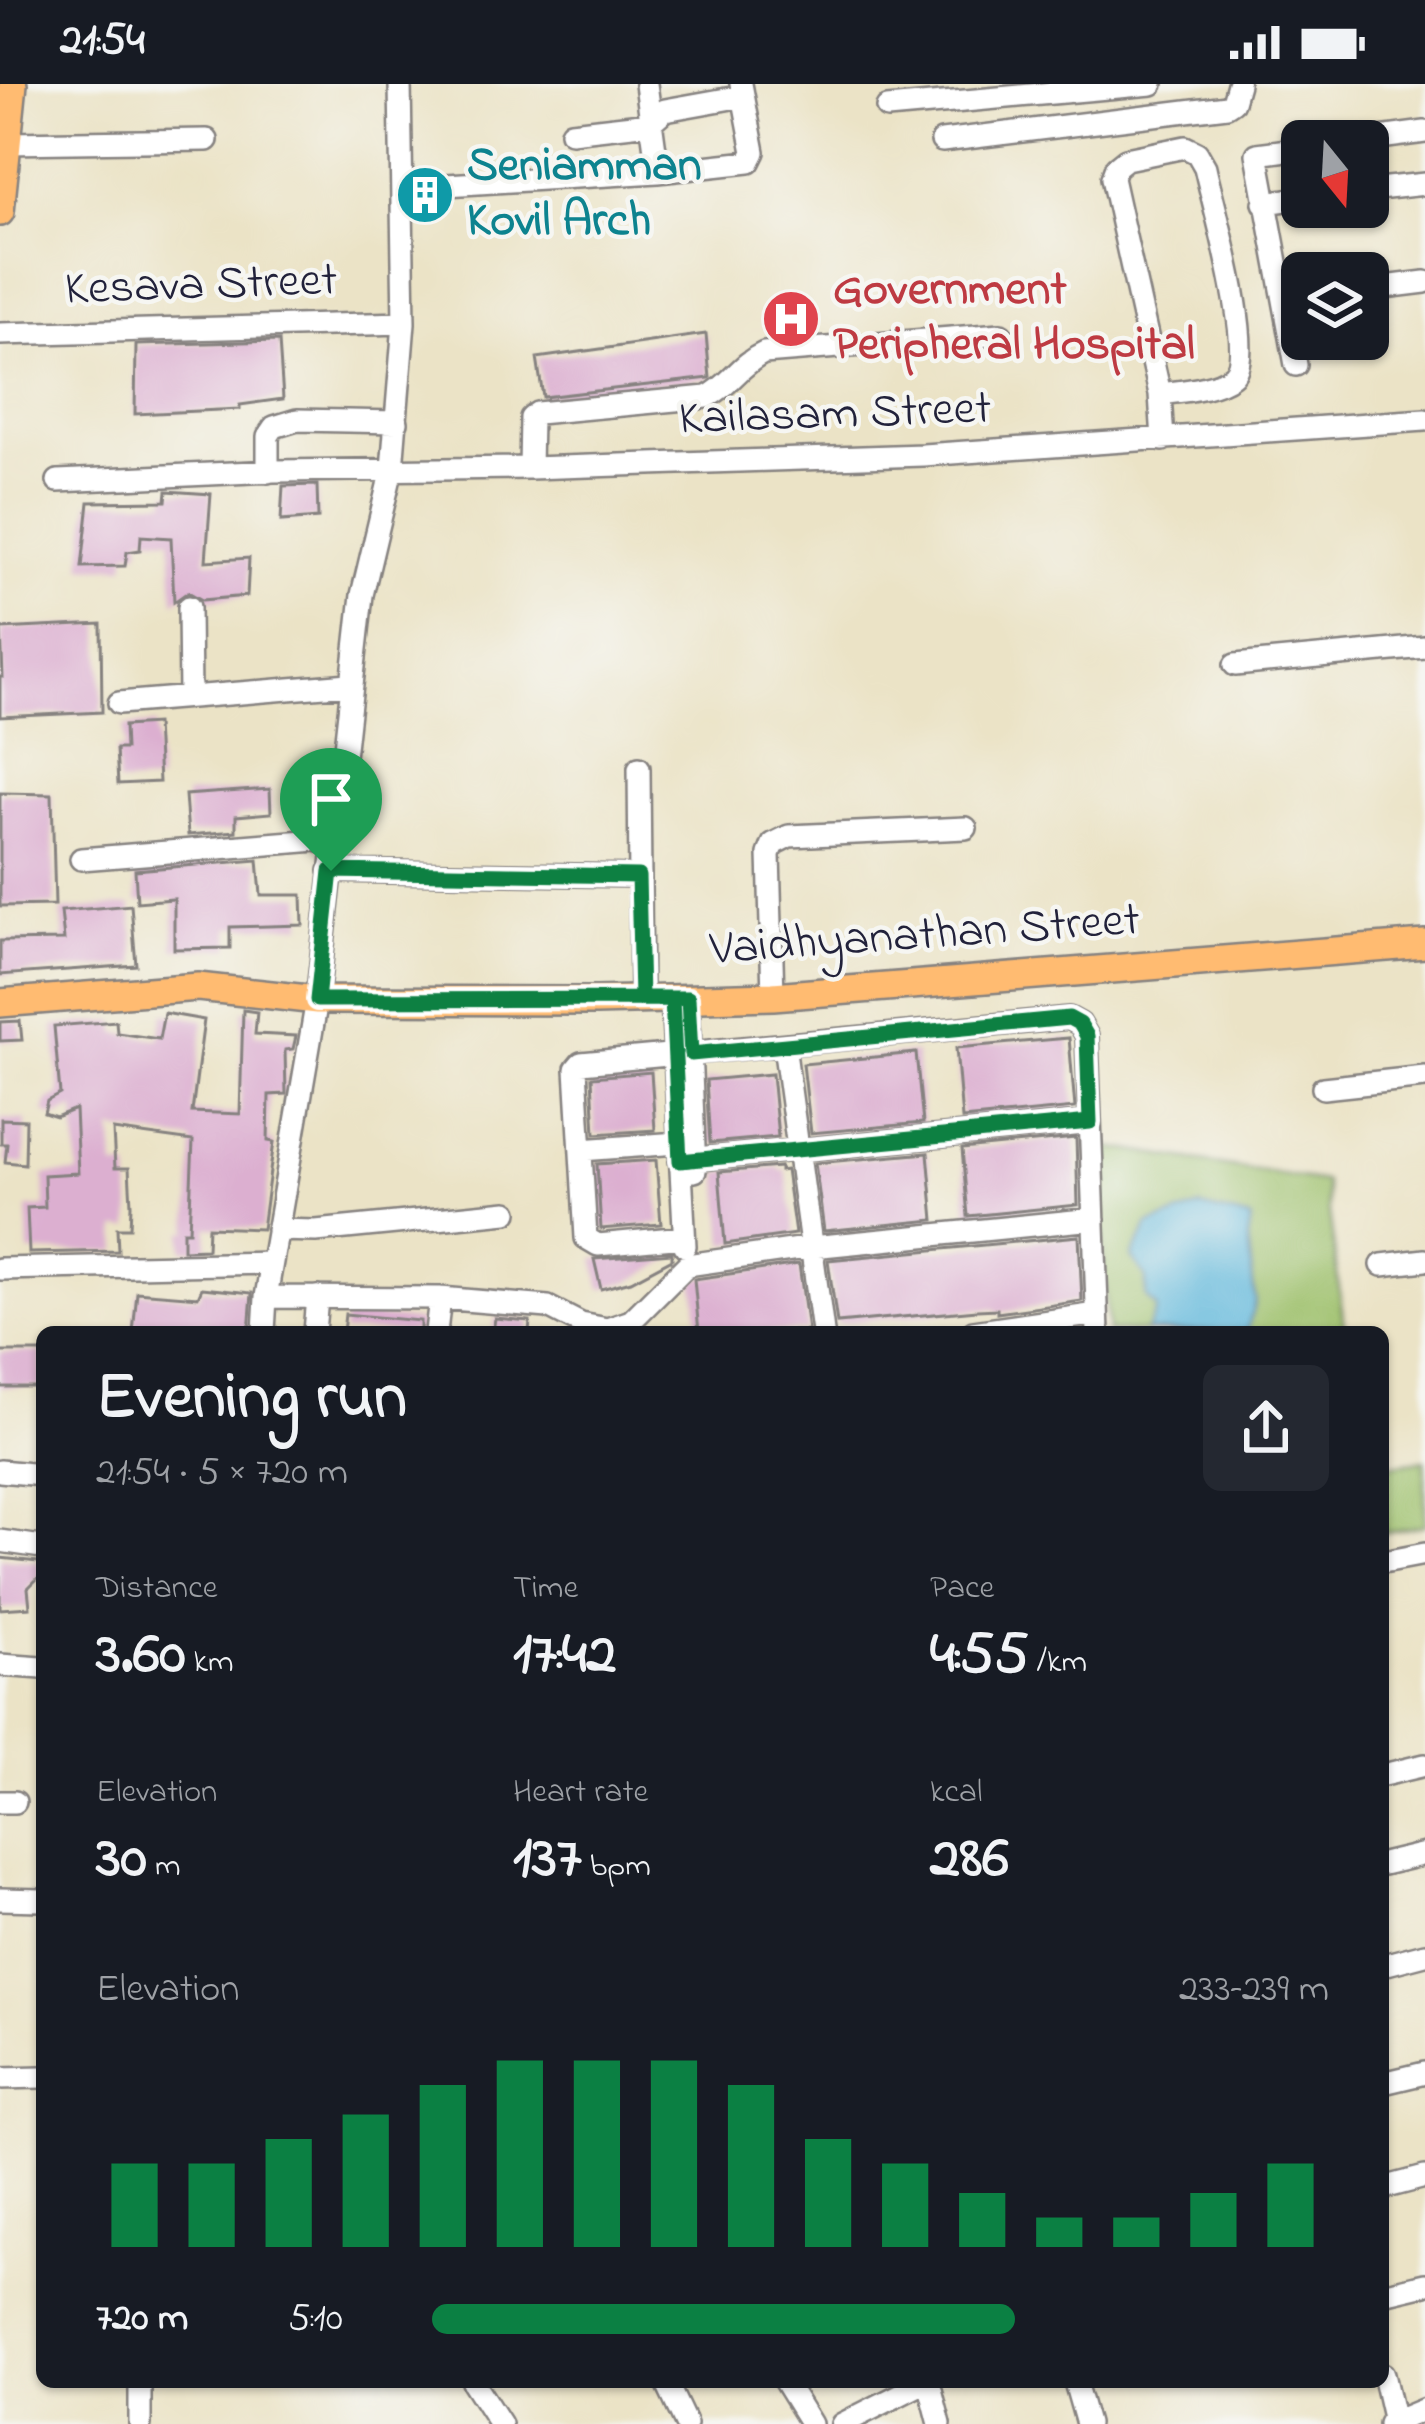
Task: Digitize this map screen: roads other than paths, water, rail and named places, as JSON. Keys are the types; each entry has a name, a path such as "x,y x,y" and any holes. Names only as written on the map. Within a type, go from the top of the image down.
{"main road":[{"path":"0,212 13,84"},
{"name":"Vaidhyanathan Street","path":"0,1003 198,987 317,1000 773,996 1425,944"}],"street":[{"path":"264,1326 317,1000 362,595 392,470 418,187 400,84"},
{"path":"646,84 658,172"},
{"path":"887,108 1152,84"},
{"path":"942,141 1227,106 1233,103 1238,84"},
{"path":"418,187 658,172 749,162 754,152 742,90 664,110 650,123 571,132"},
{"path":"1389,137 1425,132"},
{"path":"7,143 207,140"},
{"path":"1160,394 1230,378 1240,367 1239,322 1205,167 1185,147 1126,159 1112,178 1160,394 1163,440"},
{"path":"1281,151 1257,154 1264,203 1281,261"},
{"path":"1389,188 1425,184"},
{"path":"1264,203 1281,201"},
{"path":"1389,286 1425,282"},
{"name":"Kesava Street","path":"0,334 404,323"},
{"path":"530,468 530,418 537,412 707,397 749,360 764,353 1001,334"},
{"path":"1296,360 1296,365"},
{"path":"268,472 268,436 274,427 297,420 397,422"},
{"name":"Kailasam Street","path":"58,481 923,455 1425,420"},
{"path":"189,607 190,697"},
{"path":"1235,665 1425,647"},
{"path":"119,703 349,684"},
{"path":"639,767 641,998"},
{"path":"773,996 773,844 789,836 966,828"},
{"path":"81,860 317,840 333,845"},
{"path":"331,871 638,876"},
{"path":"680,998 684,1237 693,1264"},
{"path":"684,1237 590,1244 586,1238 576,1069 581,1063 1069,1018 1087,1036 1098,1323 1056,1326"},
{"path":"784,1046 822,1326"},
{"path":"1323,1088 1425,1077"},
{"path":"581,1150 684,1155 799,1150 1090,1122"},
{"path":"684,1155 693,1264"},
{"path":"277,1229 316,1231 507,1212"},
{"path":"631,1326 693,1264 812,1247 1094,1219"},
{"path":"1382,1265 1425,1260"},
{"path":"0,1269 271,1263"},
{"path":"266,1297 440,1298 548,1307 591,1326"},
{"path":"315,1326 317,1298"},
{"path":"437,1326 440,1298"},
{"path":"547,1326 548,1307"},
{"path":"0,1471 36,1474"},
{"path":"0,1540 36,1545"},
{"path":"1389,1561 1425,1554"},
{"path":"0,1665 36,1668"},
{"path":"1389,1773 1425,1765"},
{"path":"1389,1863 1425,1855"},
{"path":"0,1899 36,1900"},
{"path":"1389,1963 1425,1954"},
{"path":"1389,2082 1425,2073"},
{"path":"0,2078 36,2077"},
{"path":"1389,2186 1425,2177"},
{"path":"1389,2293 1425,2284"},
{"path":"140,2388 140,2424"},
{"path":"477,2388 500,2424"},
{"path":"669,2388 686,2424"},
{"path":"789,2388 811,2424"},
{"path":"842,2424 915,2388"},
{"path":"929,2388 940,2424"},
{"path":"1077,2388 1087,2424"},
{"path":"1386,2388 1392,2423 1425,2409"}],"water":[{"path":"1200,1207 1251,1219 1248,1240 1255,1300 1248,1326 1149,1326 1157,1308 1146,1297 1146,1278 1132,1257 1149,1225"}],"place":[{"name":"Seniamman Kovil Arch","path":"425,195"},
{"name":"Government Peripheral Hospital","path":"791,319"}]}
